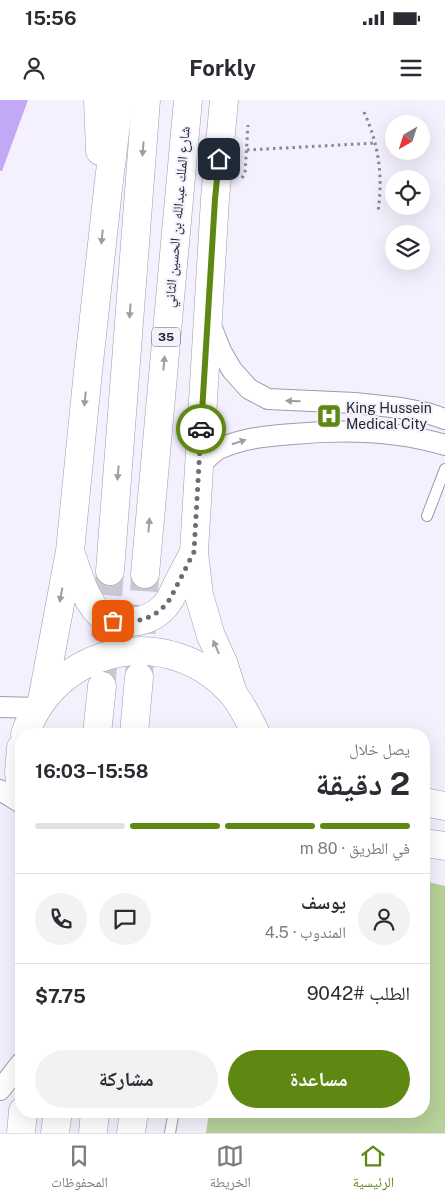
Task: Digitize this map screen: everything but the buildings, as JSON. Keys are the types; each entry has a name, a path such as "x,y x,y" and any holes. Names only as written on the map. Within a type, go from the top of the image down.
{"main road":[{"path":"98,100 101,160 108,189"},
{"path":"39,704 70,551 88,371 119,100"},
{"path":"110,571 146,100"},
{"name":"شارع الملك عبدالله بن الحسين الثاني","path":"145,574 188,100"},
{"path":"224,100 215,199 194,552 199,595 212,636 233,693 252,725"},
{"path":"70,551 88,598 98,613 113,621 132,622 151,617 165,605 194,552"},
{"path":"27,728 39,704 60,680 83,665 108,655 135,651 162,652 189,661 212,674 233,693"},
{"path":"135,728 139,677"},
{"path":"98,728 102,686"},
{"path":"430,803 445,806"},
{"path":"430,844 445,846"},
{"path":"21,1133 22,1118"},
{"path":"55,1133 57,1118"},
{"path":"93,1133 94,1118"},
{"path":"131,1133 133,1118"}],"street":[{"path":"208,318 221,351 232,370 249,389 268,399 355,403 401,408 445,419"},
{"path":"199,467 217,450 241,440 267,436 328,431 366,431 400,434 445,445"},
{"path":"0,707 39,704"},
{"path":"0,790 15,799"},
{"path":"0,1090 15,1071"}],"lane":[{"path":"427,516 445,470"},
{"path":"170,1133 173,1118"}],"path":[{"path":"364,112 376,143 381,177 381,195 378,212"},
{"path":"247,150 376,143"}],"green space":[{"path":"430,882 445,886 445,1133 206,1133 208,1118 430,1118"}],"tunnel":[{"path":"102,679 110,571"},
{"path":"139,675 145,574"}],"way so far":[{"path":"113,621 140,621 158,612 170,599 194,552 201,429"}],"place":[{"name":"King Hussein Medical City","path":"329,416"}],"route":[{"path":"201,429 219,159"}]}
